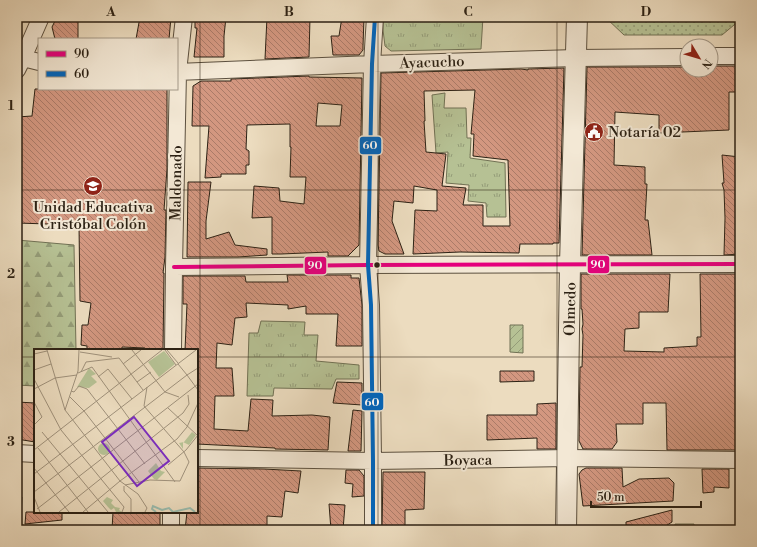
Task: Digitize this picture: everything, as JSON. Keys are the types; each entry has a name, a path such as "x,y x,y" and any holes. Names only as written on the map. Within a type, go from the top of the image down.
{"street":[{"path":"20,64 41,17"},
{"name":"Maldonado","path":"178,72 184,17"},
{"path":"373,530 374,461 371,305 368,265 372,64 375,17"},
{"name":"Olmedo","path":"566,530 570,264 577,17"},
{"path":"719,56 740,56"},
{"name":"Ayacucho","path":"178,72 372,64 576,58 679,57"},
{"path":"20,64 38,62"},
{"name":"Maldonado","path":"173,349 178,90"},
{"path":"174,267 740,264"},
{"path":"17,453 34,454"},
{"name":"Boyaca","path":"198,458 374,461 568,458 740,460"},
{"path":"171,513 171,530"}],"green space":[{"path":"383,17 483,17 481,49 391,51 385,46"},
{"path":"605,17 740,17 740,20 722,35 624,35"},
{"path":"445,93 444,108 466,108 467,138 471,138 470,158 505,163 506,217 487,217 486,203 468,201 469,185 446,183 448,152 436,153 432,95"},
{"path":"17,240 74,245 76,349 34,349 34,386 17,385"},
{"path":"261,321 305,322 304,335 318,335 316,361 359,365 359,379 336,379 332,389 274,388 273,396 247,396 249,333 258,333"},
{"path":"510,325 523,325 523,353 510,352"},
{"path":"17,496 22,497 20,530 17,530"},
{"path":"675,524 694,524 694,530 675,530"}],"building":[{"path":"57,17 78,17 78,38 55,38 52,27"},
{"path":"140,17 171,17 169,38 136,38"},
{"path":"195,17 226,17 224,57 194,57 197,28 195,28"},
{"path":"267,17 310,17 309,57 265,59"},
{"path":"342,17 364,17 363,50 359,55 333,55 331,36 339,36"},
{"path":"719,66 740,66 740,92 729,92 729,130 659,133 659,115 615,112 614,165 645,167 645,184 647,184 645,220 648,220 652,255 582,255 587,67 679,67 679,78 719,78"},
{"path":"564,68 559,243 520,244 519,253 460,252 413,254 415,210 437,211 437,190 414,186 413,203 394,201 392,221 404,254 385,254 379,251 381,73","holes":["475,90 471,134 474,134 473,156 508,160 510,226 483,226 483,205 463,205 466,188 442,186 446,154 426,152 424,91"]},
{"path":"309,76 362,78 359,245 348,256 328,256 328,252 272,254 272,217 252,218 254,186 279,188 280,201 304,204 306,177 290,177 290,124 247,125 246,149 249,151 249,165 246,165 246,174 221,174 221,177 205,178 209,126 192,126 193,86 201,81 231,81 231,79","holes":["318,103 342,105 340,126 316,126"]},
{"name":"Unidad Educativa Cristóbal Colón","path":"35,89 167,90 167,169 164,210 166,210 165,257 163,273 163,349 122,347 122,349 87,349 87,346 81,345 82,325 88,325 91,303 80,301 79,225 17,223 17,117 32,116"},
{"path":"722,155 740,157 740,254 724,255 725,218 724,190 722,183 724,183"},
{"path":"188,182 211,182 206,221 206,239 229,232 235,245 267,249 267,255 238,257 187,257"},
{"path":"581,274 670,274 668,312 639,312 639,328 625,329 624,351 664,352 664,348 697,346 697,337 701,337 700,274 740,274 740,450 667,450 666,403 643,403 643,424 616,424 617,442 612,449 583,449 579,441 580,367 582,367 583,335"},
{"path":"287,275 351,275 351,278 359,278 362,305 362,346 336,346 338,314 306,314 306,306 288,309 288,305 246,303 247,317 235,318 232,345 217,343 216,368 232,368 234,396 215,396 214,429 248,431 251,399 273,400 272,416 312,415 330,417 328,450 275,449 198,444 198,349 185,349 187,304 183,304 183,276 245,276 246,282 288,282"},
{"path":"500,371 534,371 534,381 500,382"},
{"path":"337,382 362,383 362,405 333,403"},
{"path":"17,402 34,403 34,442 17,439"},
{"path":"556,403 556,449 537,449 537,438 487,440 487,415 537,415 537,404"},
{"path":"353,410 362,411 361,451 348,451"},
{"path":"198,468 301,471 298,493 285,491 282,517 267,516 267,530 243,530 243,526 223,525 221,530 185,530 187,513 198,513"},
{"path":"586,468 622,468 623,487 639,479 669,478 674,483 673,501 583,506 579,474"},
{"path":"702,469 729,469 729,488 714,487 714,492 703,493"},
{"path":"346,470 359,470 364,476 364,496 352,497 353,484 345,483"},
{"path":"383,472 425,472 424,509 405,510 405,530 382,530"},
{"path":"329,504 345,505 343,530 331,530"},
{"path":"672,510 672,522 664,527 626,525 626,522"},
{"path":"26,512 62,513 62,520 25,524"},
{"path":"113,513 160,513 160,530 112,530"}],"transit line":[{"name":"60","path":"373,530 371,305 368,265 372,64 375,17"},
{"name":"90","path":"174,267 740,264"}],"place":[{"name":"Notaría 02","path":"594,132"},
{"name":"Unidad Educativa Cristóbal Colón","path":"93,186"}]}
